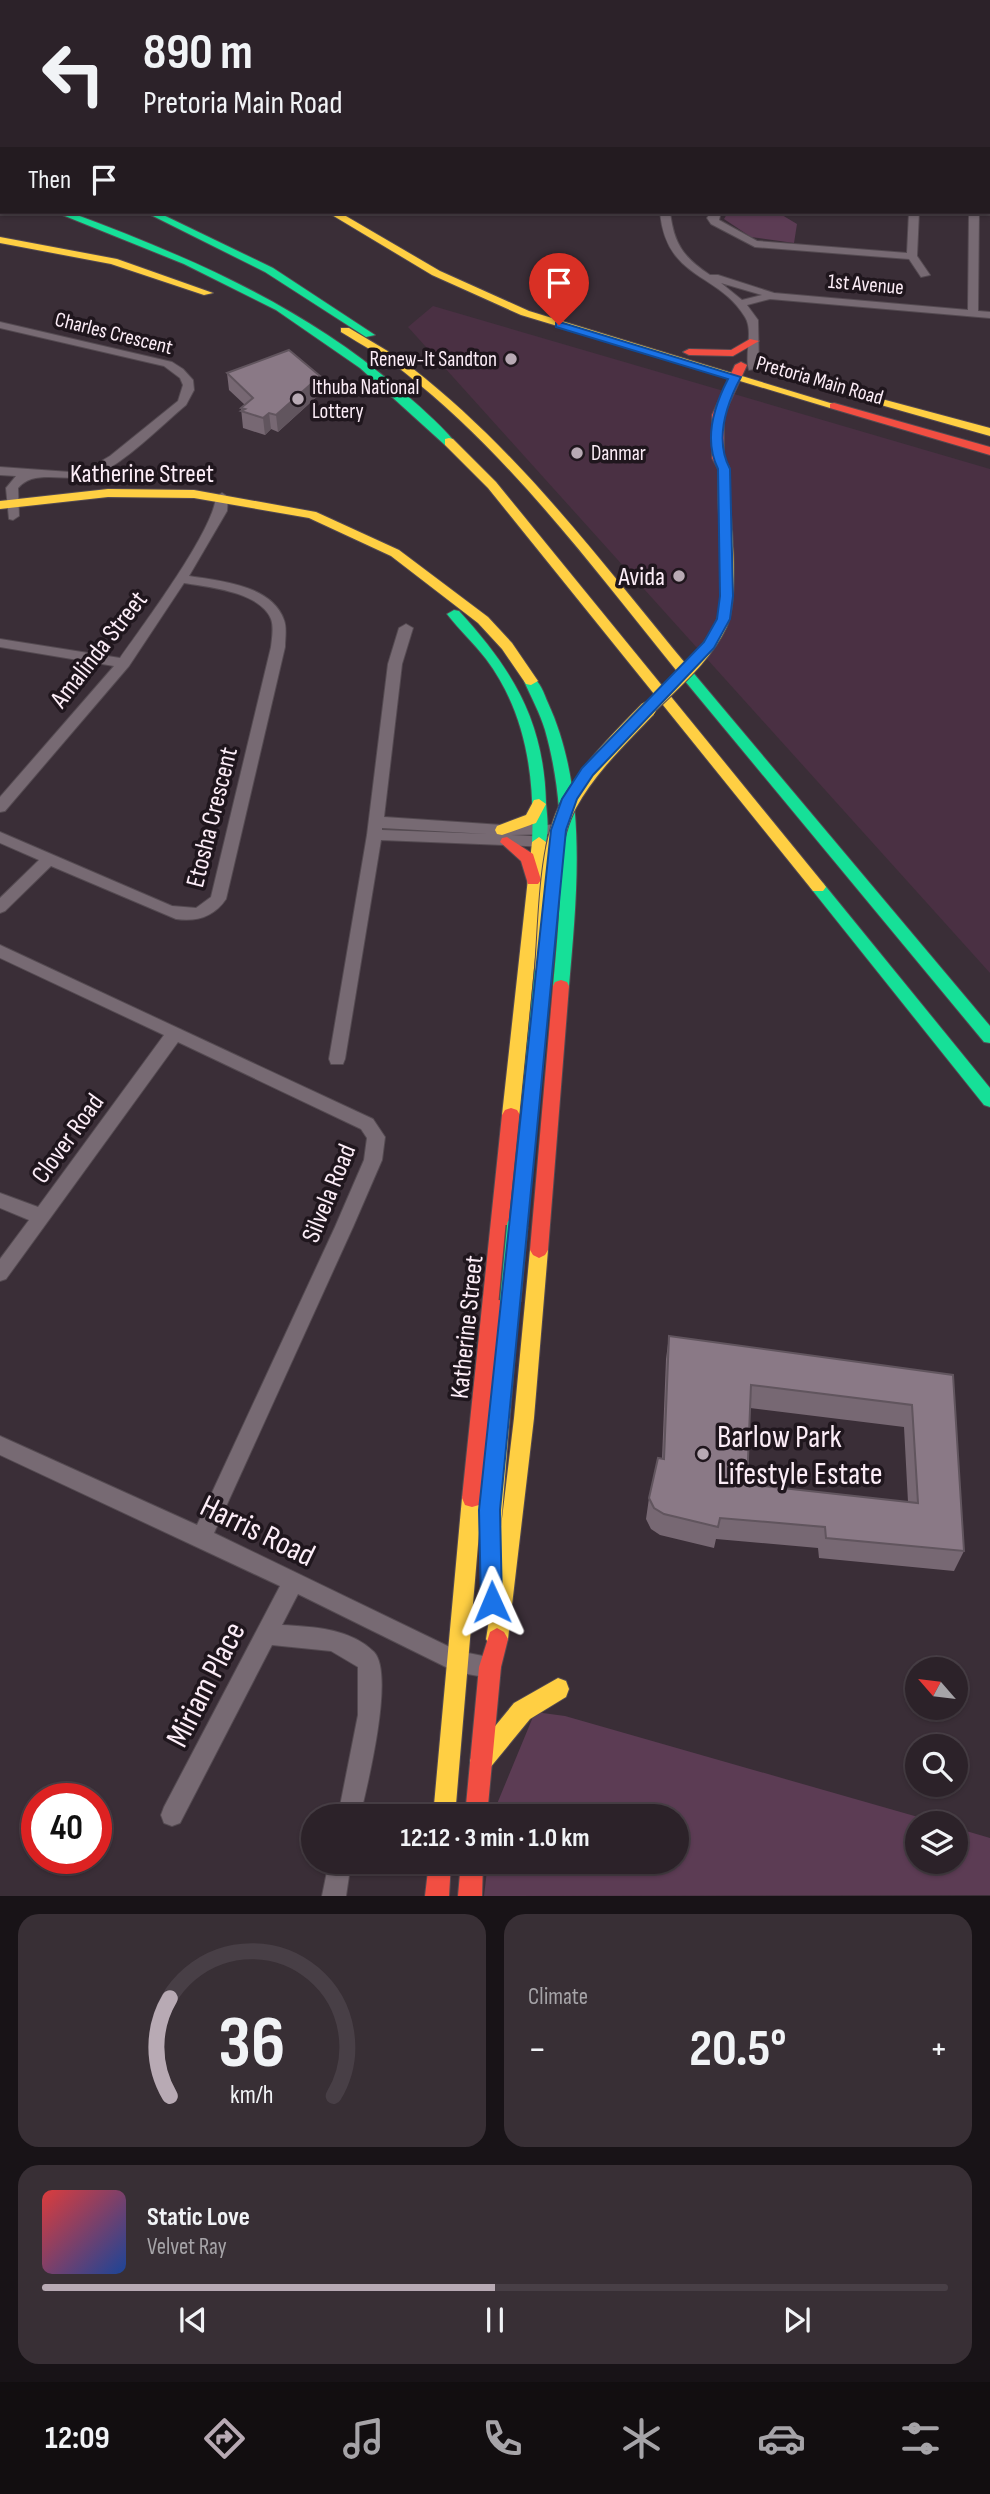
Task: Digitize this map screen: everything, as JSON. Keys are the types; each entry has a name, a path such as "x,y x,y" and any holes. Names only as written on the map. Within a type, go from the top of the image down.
{"main road":[{"path":"65,214 160,251 273,306 337,344 433,423 492,485 990,1100"},
{"path":"104,214 260,281 327,318 406,369"},
{"path":"154,214 269,270 324,304 384,346 406,369 454,410 536,494 990,1037"},
{"name":"Pretoria Main Road","path":"335,214 436,273 508,306 559,325 990,432"},
{"name":"Pretoria Main Road","path":"353,214 438,263 506,295 573,320 689,352 990,451"},
{"path":"0,240 140,268 228,301"},
{"path":"258,315 320,346 382,389 399,395"},
{"path":"689,352 733,353 754,341"},
{"path":"490,1667 490,1510 558,830 570,799 587,772 704,652 723,619 727,596 724,469 718,458 718,415 745,370"},
{"name":"Katherine Street","path":"7,506 141,492 312,516 370,539 422,571 482,620 507,646 527,672 552,729 565,787 567,834 563,968 524,1418 501,1626 490,1667 477,1804"},
{"name":"Katherine Street","path":"222,504 332,539 413,580 455,614 491,655 523,708 536,759 540,837 456,1661 445,1804"},
{"path":"535,890 528,858 504,836 531,819 539,804"},
{"path":"481,1761 522,1711 558,1689"},
{"path":"437,1895 439,1874"},
{"path":"470,1895 471,1874"}],"street":[{"path":"665,214 665,226 673,246 692,268 739,304 753,320 754,341 745,370"},
{"path":"715,214 712,218 715,222 755,244 912,257"},
{"path":"914,214 912,257 925,275"},
{"path":"973,313 974,214"},
{"path":"692,268 741,287 791,296"},
{"name":"1st Avenue","path":"739,304 770,296 791,296 990,315"},
{"name":"Charles Crescent","path":"0,325 167,364 184,373 190,384 189,393 182,403 100,469 82,475 0,473 7,506"},
{"name":"Charles Crescent","path":"7,506 20,478 38,475"},
{"name":"Amalinda Street","path":"0,807 124,663 181,578 222,504"},
{"name":"Etosha Crescent","path":"0,836 156,907 181,915 203,913 211,908 222,892 278,647 279,623 272,608 253,595 181,578"},
{"path":"337,1059 375,828 395,664 401,654 407,628"},
{"path":"0,643 124,663"},
{"path":"375,828 504,836 540,837 567,834"},
{"path":"0,907 48,859"},
{"name":"Silvela Road","path":"0,951 341,1111 367,1124 376,1137 373,1160 349,1216 202,1537"},
{"name":"Clover Road","path":"0,1273 175,1033"},
{"path":"0,1200 42,1217"},
{"name":"Harris Road","path":"0,1445 202,1537 456,1661 490,1667"},
{"name":"Miriam Place","path":"172,1815 293,1582"},
{"path":"267,1634 328,1638 350,1648 368,1661 371,1680 351,1804"},
{"path":"334,1895 338,1874"}],"shaded area":[{"path":"727,214 780,214 797,224 794,243 751,237 724,219"},
{"path":"433,306 990,469 990,973 408,327"},
{"path":"535,1712 565,1716 905,1813 905,1874 968,1874 968,1832 990,1838 990,1895 484,1896 487,1874 689,1874 689,1804 497,1804"}],"building":[{"path":"289,350 320,376 276,415 269,413 263,418 241,411 253,398 227,373"},
{"name":"Barlow Park Lifestyle Estate","path":"669,1336 953,1375 964,1551 826,1538 825,1527 720,1518 718,1527 664,1514 654,1508 649,1498 658,1458 664,1459","holes":["751,1385 912,1405 918,1503 747,1484"]}],"traffic: fast":[{"path":"65,214 188,262 280,308 364,366 449,442"},
{"path":"154,214 269,270 370,335"},
{"path":"454,614 474,635 505,676 526,720 537,770 539,842"},
{"path":"685,672 990,1037"},
{"path":"531,681 552,730 565,793 569,857 561,986"},
{"path":"818,887 990,1100"},
{"path":"510,1301 543,969"}],"traffic: slow":[{"path":"335,214 436,273 525,313 834,406"},
{"path":"0,240 113,261 208,293"},
{"path":"345,330 408,370 485,438 588,552 685,672"},
{"path":"878,401 990,432"},
{"path":"449,442 492,485 818,887"},
{"path":"0,505 108,493 194,494 312,515 395,553 483,620 507,646 531,681"},
{"path":"543,969 555,843 568,806 599,760 704,652 722,623 728,576 724,501"},
{"path":"502,830 531,819 539,804"},
{"path":"511,1115 539,842"},
{"path":"497,1639 524,1418 539,1250"},
{"path":"492,1605 490,1509 510,1301"},
{"path":"445,1804 472,1498"},
{"path":"481,1761 522,1711 558,1689"}],"traffic: jam":[{"path":"689,352 733,353 754,341"},
{"path":"724,501 724,469 718,458 718,415 741,365"},
{"path":"834,406 990,451"},
{"path":"507,842 528,858 533,880"},
{"path":"539,1250 561,986"},
{"path":"472,1498 511,1115"},
{"path":"477,1804 490,1667 497,1639"},
{"path":"437,1896 439,1874"},
{"path":"470,1896 471,1874"}],"place":[{"name":"Renew-It Sandton","path":"511,359"},
{"name":"Ithuba National Lottery","path":"298,399"},
{"name":"Danmar","path":"577,453"},
{"name":"Avida","path":"679,576"},
{"name":"Barlow Park Lifestyle Estate","path":"703,1454"}],"route":[{"path":"492,1602 490,1510 558,830 570,799 587,772 710,645 723,619 727,596 724,469 718,458 717,422 722,403 735,377 559,325"}]}
